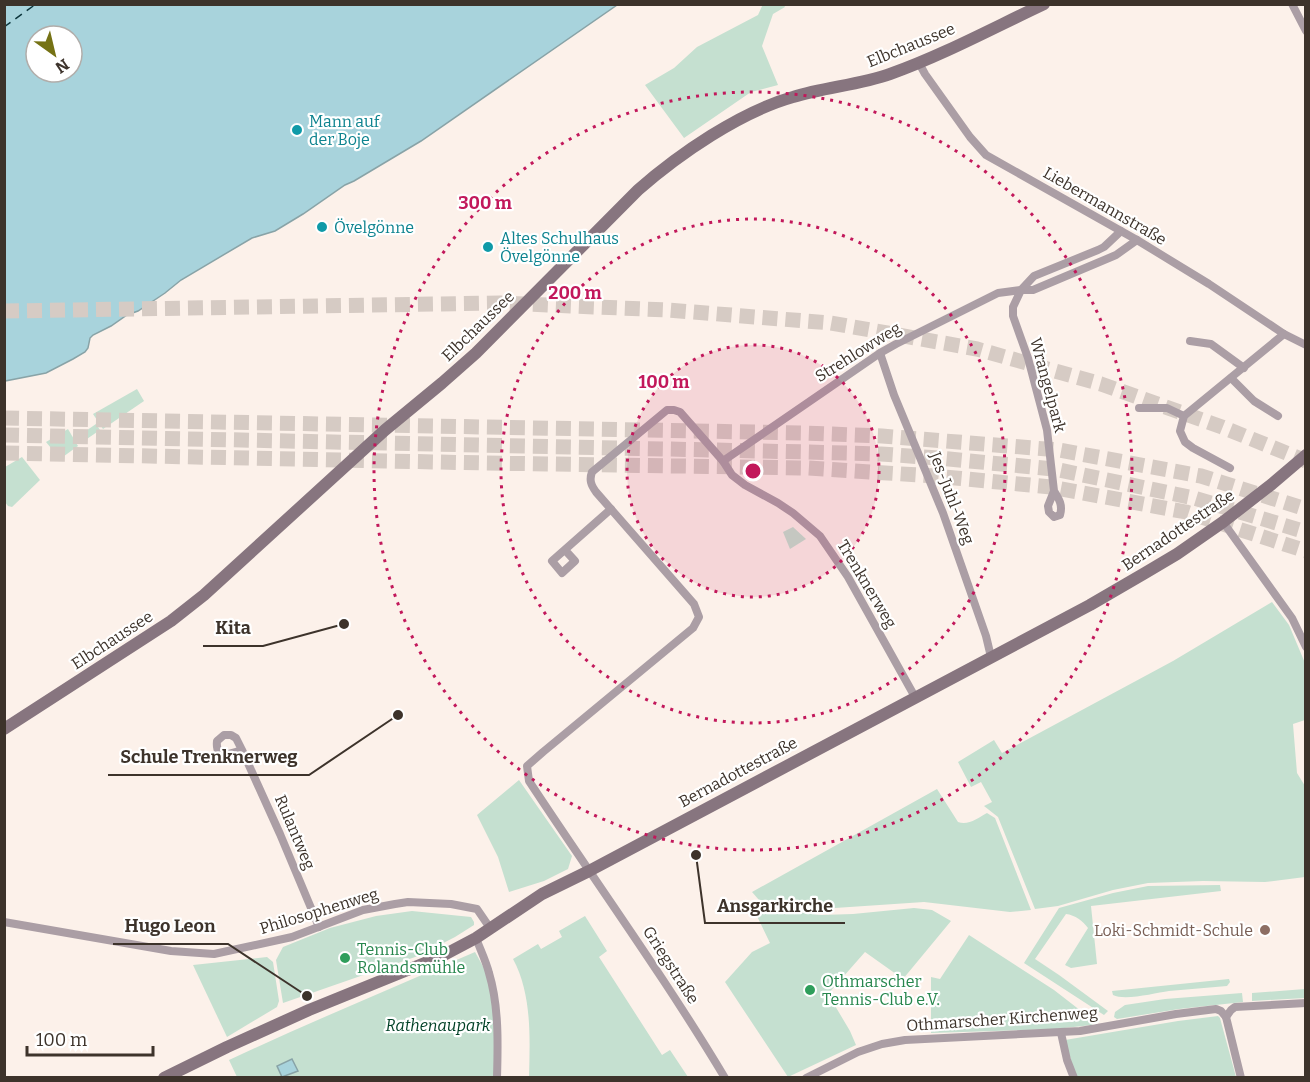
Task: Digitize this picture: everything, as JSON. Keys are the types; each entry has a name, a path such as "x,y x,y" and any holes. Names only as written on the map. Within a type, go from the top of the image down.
{"street":[{"name":"Elbchaussee","path":"4,729 171,621 204,595 379,435 476,353 624,203 662,169 711,136 768,105 801,94 877,78 920,63 1044,4"},
{"path":"1292,4 1305,31"},
{"name":"Liebermannstraße","path":"920,63 925,74 970,137 986,155 1137,240 1284,334 1305,345"},
{"name":"Strehlowweg","path":"1021,290 1034,276 1104,247 1121,231"},
{"name":"Strehlowweg","path":"723,461 880,353 998,293 1033,290 1116,255 1137,240"},
{"name":"Wrangelpark","path":"1021,290 1012,307 1013,316 1028,358 1047,430 1054,491"},
{"path":"1230,468 1185,442 1180,431 1184,416 1284,334"},
{"path":"1190,341 1211,344 1244,368"},
{"name":"Jes-Juhl-Weg","path":"880,353 894,395 943,513 992,657"},
{"path":"1231,378 1254,401 1278,416"},
{"path":"1139,408 1167,408 1184,416"},
{"name":"Trenknerweg","path":"589,871 529,781 527,766 693,628 699,617 694,604 590,483 592,472 668,410 674,410 683,415 723,461 732,475 745,485 778,502 820,536 848,577 915,698"},
{"name":"Bernadottestraße","path":"164,1077 309,1010 442,956 476,938 542,894 1090,605 1177,554 1223,522 1305,455"},
{"path":"565,550 610,509"},
{"path":"1223,522 1292,618 1305,647"},
{"name":"Rulantweg","path":"242,750 319,927"},
{"name":"Griegstraße","path":"589,871 622,917 725,1077"},
{"name":"Philosophenweg","path":"4,922 134,946 198,954 214,954 276,942 363,910 408,902 451,903 477,909 490,928"},
{"path":"476,938 493,990 497,1077"},
{"path":"1241,1077 1226,1017 1229,1011 1235,1007 1305,1003"},
{"name":"Othmarscher Kirchenweg","path":"806,1077 858,1052 882,1044 905,1040 1061,1033 1216,1009 1226,1017"},
{"path":"1061,1033 1067,1060 1074,1077"}],"green space":[{"path":"763,4 784,5 785,7 773,14 762,46 778,85 751,92 684,138 645,85 674,68 697,47 758,15"},
{"path":"137,389 144,401 103,429 93,414"},
{"path":"96,424 100,430 81,443 77,437"},
{"path":"68,429 78,446 60,459 46,442"},
{"path":"22,457 40,480 12,507 5,502 5,467"},
{"path":"793,527 806,539 790,549 783,532"},
{"path":"1272,602 1289,625 1305,663 1305,720 1293,724 1297,773 1305,786 1305,877 1265,882 1148,883 1113,890 1058,906 1035,909 998,817 984,806 992,802 981,782 971,787 958,762 994,740 1002,753 1173,661"},
{"path":"519,780 572,856 568,869 544,881 509,892 498,857 477,815"},
{"path":"937,789 958,822 969,822 987,813 995,818 1031,910 1010,912 924,902 820,909 759,900 752,892"},
{"path":"1220,885 1221,891 1091,906 1097,964 1071,968 1065,965 1088,928 1079,919 1066,914 1035,959 1108,1011 1104,1015 1024,963 1059,908 1148,886"},
{"name":"Othmarscher Tennis-Club e.V.","path":"754,905 821,915 914,908 932,910 951,921 903,979 865,952 828,994 856,1045 788,1077 725,982 752,952 770,943"},
{"name":"Tennis-Club Rolandsmühle","path":"412,911 471,917 474,925 418,956 283,1003 276,960 283,947 330,928 376,916"},
{"path":"585,916 607,951 599,957 662,1055 670,1050 688,1077 529,1077 527,1001 513,959 538,944 541,949 562,937 559,931"},
{"path":"969,935 1054,990 1094,1021 1092,1025 1055,1029 931,1033 931,977 940,979"},
{"name":"Rathenaupark","path":"475,952 486,973 491,998 494,1025 494,1077 284,1077 298,1071 277,1066 282,1077 237,1077 229,1060"},
{"path":"267,957 273,962 279,1001 277,1007 227,1037 193,965"},
{"path":"1229,979 1227,986 1132,997 1118,997 1113,995 1112,991"},
{"path":"1305,989 1305,998 1252,1001 1252,993"},
{"path":"1242,993 1243,1002 1117,1019 1114,1017 1115,1012 1125,1005 1165,999"},
{"path":"1218,1016 1236,1077 1076,1077 1065,1040 1178,1021"}],"water":[{"path":"5,4 617,5 421,141 345,185 275,231 252,238 181,280 138,311 93,335 85,352 46,373 5,381"},
{"path":"292,1059 298,1071 282,1077 277,1066"}],"ferry route":[{"path":"4,27 36,4"}],"tunnel":[{"path":"4,311 500,303 668,310 831,323 977,349 1101,384 1222,427 1306,461"},
{"path":"4,418 882,436 1059,450 1201,476 1306,509"},
{"path":"4,435 807,452 938,458 1054,469 1194,498 1306,532"},
{"path":"4,453 808,468 934,476 1051,487 1186,512 1306,551"}],"place":[{"name":"Mann auf der Boje","path":"297,130"},
{"name":"Övelgönne","path":"322,227"},
{"name":"Altes Schulhaus Övelgönne","path":"488,247"},
{"name":"Kita","path":"344,624"},
{"name":"Schule Trenknerweg","path":"398,715"},
{"name":"Ansgarkirche","path":"696,855"},
{"name":"Loki-Schmidt-Schule","path":"1265,930"},
{"name":"Tennis-Club Rolandsmühle","path":"345,958"},
{"name":"Othmarscher Tennis-Club e.V.","path":"810,990"},
{"name":"Hugo Leon","path":"307,996"}]}
